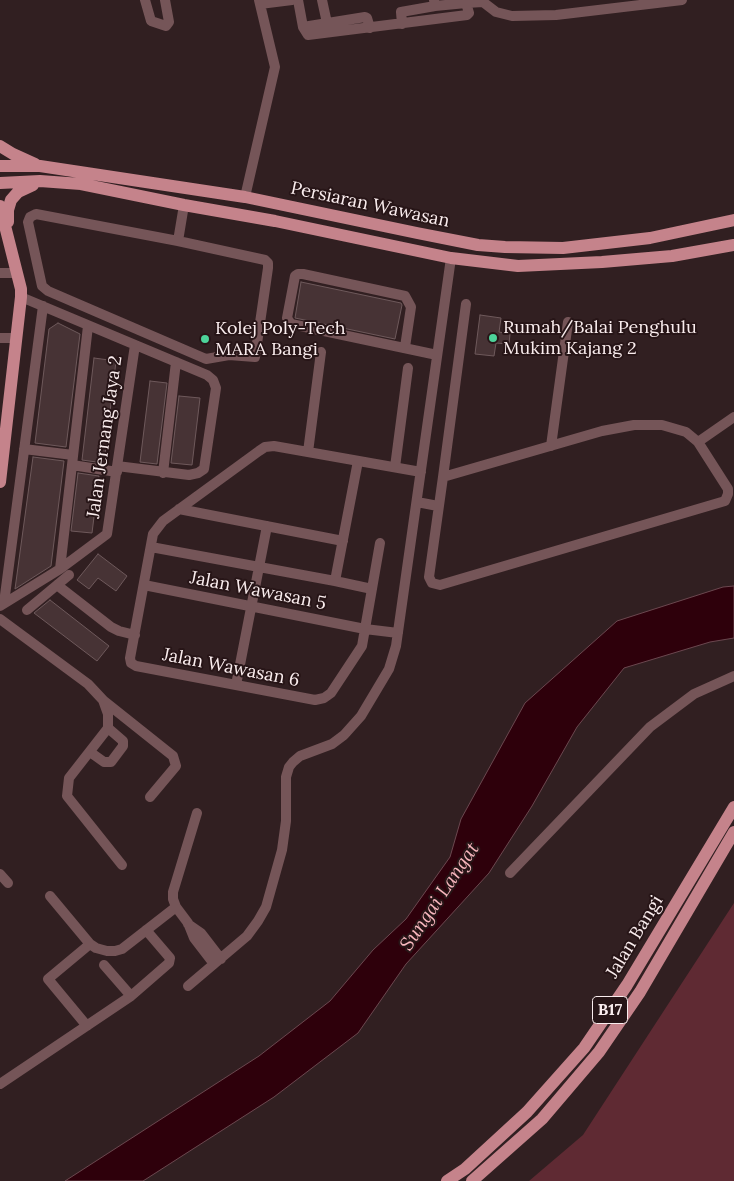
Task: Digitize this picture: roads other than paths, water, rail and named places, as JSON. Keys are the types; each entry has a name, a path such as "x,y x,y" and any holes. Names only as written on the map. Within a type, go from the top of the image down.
{"main road":[{"path":"0,146 40,166"},
{"name":"Persiaran Wawasan","path":"0,166 40,166 246,197 478,245 505,247 563,248 650,238 734,220"},
{"path":"9,242 8,210 12,200 18,192 40,182"},
{"name":"Persiaran Wawasan","path":"0,183 81,184 275,221 451,258 518,266 672,256 734,245"},
{"path":"211,209 225,207 246,197 255,209 275,221"},
{"path":"0,206 21,297 3,438 0,482"},
{"path":"719,224 734,232"},
{"path":"417,233 439,243 451,258 462,249 478,245"},
{"name":"Jalan Bangi","path":"447,1181 465,1169 527,1112 584,1048 627,985 734,807"},
{"name":"Jalan Bangi","path":"472,1181 542,1119 598,1052 640,992 734,832"}],"street":[{"path":"145,0 152,21 166,26 169,22 165,0"},
{"path":"246,197 275,67 260,2 292,0"},
{"path":"298,0 302,27 308,35 467,15 469,13 466,2"},
{"path":"322,0 327,24"},
{"path":"402,24 401,12 434,3 483,1 496,12 512,16 565,14 682,0"},
{"path":"302,27 365,17 370,28"},
{"path":"178,241 184,205"},
{"path":"36,214 178,241 265,260 268,263 255,357 228,355 206,359 48,291 42,286 28,222 30,217 36,214"},
{"path":"188,986 247,936 266,906 282,850 286,821 286,777 292,762 300,756 332,744 344,735 361,716 389,670 398,633 451,258"},
{"path":"0,273 16,273"},
{"path":"404,347 412,307 406,296 302,274 295,276 287,318 291,324 437,355"},
{"path":"21,297 207,375 213,380 216,388 204,469 198,473 188,475 117,469 24,449"},
{"path":"443,477 602,431 634,425 662,425 686,432 698,442 728,489 728,494 725,501 440,585 432,583 429,577 466,304"},
{"path":"2,605 43,306"},
{"path":"551,446 568,322"},
{"path":"27,610 57,585 64,572 73,460 88,326"},
{"path":"0,338 17,338"},
{"name":"Jalan Jernang Jaya 2","path":"64,572 107,534 135,345"},
{"path":"308,452 321,352"},
{"path":"163,473 176,362"},
{"path":"395,467 408,368"},
{"path":"698,442 734,417"},
{"path":"57,585 111,627 135,635 153,534 163,521 265,447 274,446 421,472"},
{"path":"335,581 358,461"},
{"path":"417,502 438,506"},
{"path":"179,509 343,540"},
{"path":"236,685 267,526"},
{"path":"365,628 380,543"},
{"path":"151,547 372,588"},
{"path":"2,605 64,572"},
{"name":"Jalan Wawasan 5","path":"144,586 398,633"},
{"path":"0,619 88,684 103,700 173,756 176,766 150,797"},
{"name":"Jalan Wawasan 6","path":"135,635 130,658 131,663 136,666 315,700 324,698 331,693 362,646 365,628"},
{"path":"510,873 650,727 694,694 734,676"},
{"path":"103,700 108,714 108,728 69,778 68,796 122,865"},
{"path":"90,752 104,762 112,762 123,746 123,741 108,728"},
{"path":"197,813 173,892 173,900 188,923 201,933 218,961"},
{"path":"0,874 8,883"},
{"path":"50,896 90,944 107,951 122,949 176,907"},
{"path":"0,1084 131,996 170,960 146,930"},
{"path":"86,1026 48,979 90,944"},
{"path":"104,965 131,996"}],"water":[{"name":"Sungai Langat","path":"734,586 734,638 710,642 624,668 577,727 532,806 489,873 406,964 358,1033 274,1097 143,1181 65,1181 259,1056 330,1001 373,950 406,919 450,857 461,819 525,703 617,621 723,587"}],"place":[{"name":"Rumah/Balai Penghulu Mukim Kajang 2","path":"493,338"},
{"name":"Kolej Poly-Tech MARA Bangi","path":"205,339"}]}
